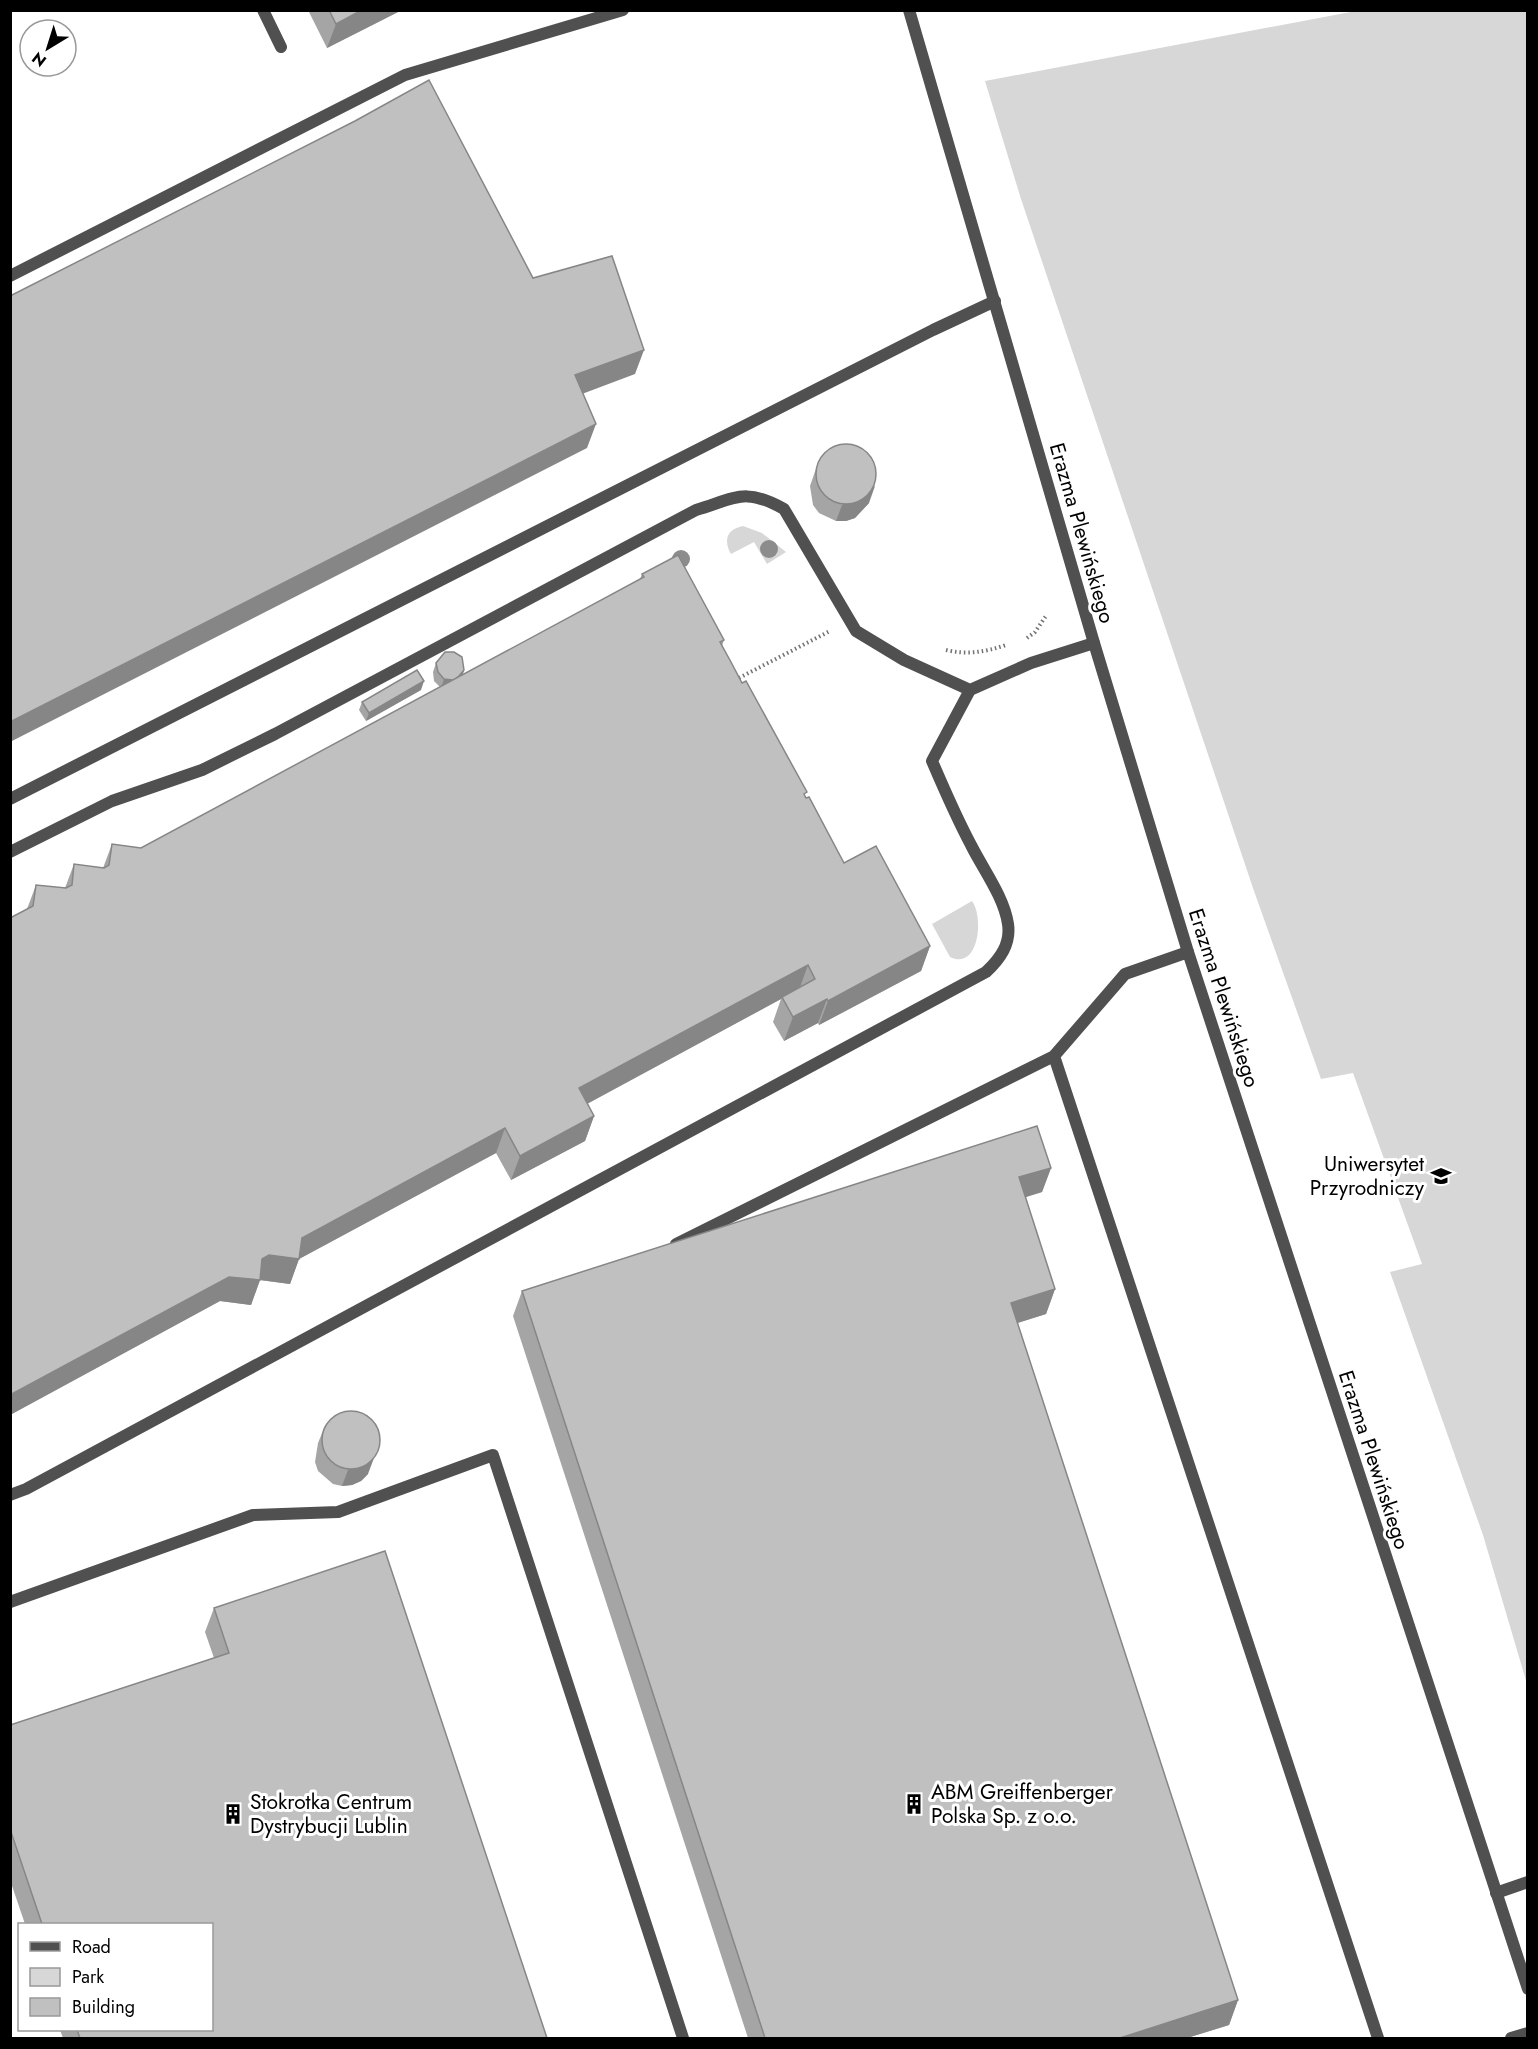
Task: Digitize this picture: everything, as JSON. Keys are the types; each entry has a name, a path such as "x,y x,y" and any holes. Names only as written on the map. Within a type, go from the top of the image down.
{"street":[{"path":"263,10 282,47"},
{"path":"10,276 405,75 623,10"},
{"name":"Erazma Plewińskiego","path":"909,10 1094,643 1188,952 1527,1989"},
{"path":"10,799 995,301"},
{"path":"10,852 112,801 213,765 696,510 745,495 764,498 784,509 856,631 904,660 970,690"},
{"path":"10,1495 26,1489 986,972 999,960 1005,947 1008,925 1000,902 954,813 932,761 970,690 1030,663 1094,643"},
{"path":"661,1252 1054,1056 1125,974 1188,952"},
{"path":"1054,1056 1378,2038"},
{"path":"10,1602 253,1515 338,1512 493,1455 682,2038"},
{"path":"1496,1893 1527,1882"},
{"path":"1511,2038 1527,2033"}],"green space":[{"path":"1356,11 1527,11 1527,1684 1483,1535 1390,1272 1422,1264 1353,1073 1321,1079 1254,891 1021,199 985,81"},
{"path":"743,526 762,533 786,552 767,564 754,542 731,554 727,544 728,536 733,530"},
{"path":"972,901 978,918 973,950 960,959 950,957 932,924"}],"building":[{"path":"329,10 362,10 336,24"},
{"path":"429,80 533,278 612,256 644,350 575,375 596,424 10,722 10,296 355,121"},
{"path":"846,444 858,446 871,457 876,474 874,486 863,499 846,504 834,502 821,491 816,474 818,462 829,449"},
{"path":"678,555 724,640 720,642 742,683 746,681 807,792 804,794 806,798 809,797 844,863 876,846 930,946 828,1001 827,999 793,1017 782,997 815,979 808,965 579,1088 594,1116 520,1156 505,1128 302,1238 299,1259 269,1255 262,1259 260,1280 229,1277 10,1395 10,918 33,906 36,885 66,888 72,885 74,864 104,868 109,865 112,844 141,848 644,577 642,574"},
{"path":"445,652 454,652 462,657 464,670 453,680 444,679 438,672 436,663"},
{"path":"417,670 424,681 369,713 362,702"},
{"name":"ABM Greiffenberger Polska Sp. z o.o.","path":"1037,1126 1051,1168 1019,1177 1055,1289 1011,1303 1238,2000 1120,2038 765,2038 522,1291"},
{"path":"351,1411 362,1413 372,1419 378,1429 380,1440 378,1451 372,1461 362,1467 351,1469 340,1467 330,1461 324,1451 322,1440 324,1429 330,1419 340,1413"},
{"name":"Stokrotka Centrum Dystrybucji Lublin","path":"385,1551 547,2038 80,2038 77,2031 213,2031 213,1923 42,1923 10,1829 10,1725 229,1653 214,1608"}],"place":[{"name":"Uniwersytet Przyrodniczy","path":"1441,1176"},
{"name":"ABM Greiffenberger Polska Sp. z o.o.","path":"914,1804"},
{"name":"Stokrotka Centrum Dystrybucji Lublin","path":"233,1814"}]}
